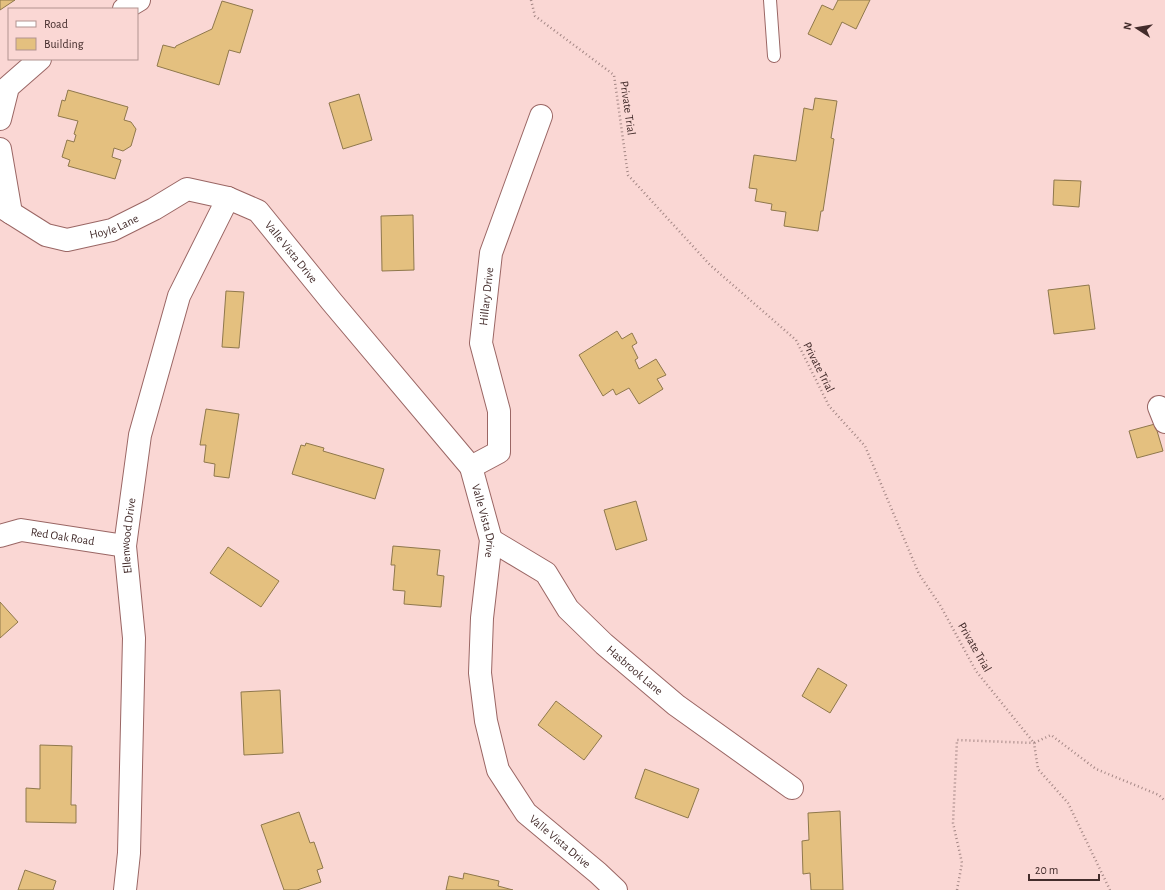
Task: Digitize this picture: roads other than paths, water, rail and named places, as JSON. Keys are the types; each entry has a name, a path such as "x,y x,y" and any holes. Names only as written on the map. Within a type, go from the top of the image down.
{"street":[{"path":"126,8 140,0"},
{"path":"0,119 8,87 39,60"},
{"name":"Hillary Drive","path":"471,467 499,452 499,411 481,343 491,253 542,116"},
{"path":"0,149 6,209"},
{"name":"Hoyle Lane","path":"6,209 46,235 68,240 112,230 154,209 187,189 228,198"},
{"name":"Valle Vista Drive","path":"228,198 258,211 332,302 471,467 491,540 482,618 480,673 486,721 498,770 526,813 598,873 616,890"},
{"name":"Ellenwood Drive","path":"125,890 129,853 134,638 125,546 140,435 179,296 228,198"},
{"name":"Red Oak Road","path":"0,536 21,530 125,546"},
{"name":"Hasbrook Lane","path":"491,540 546,573 568,609 604,644 676,705 792,788"}],"lane":[{"path":"770,0 774,56"}]}
